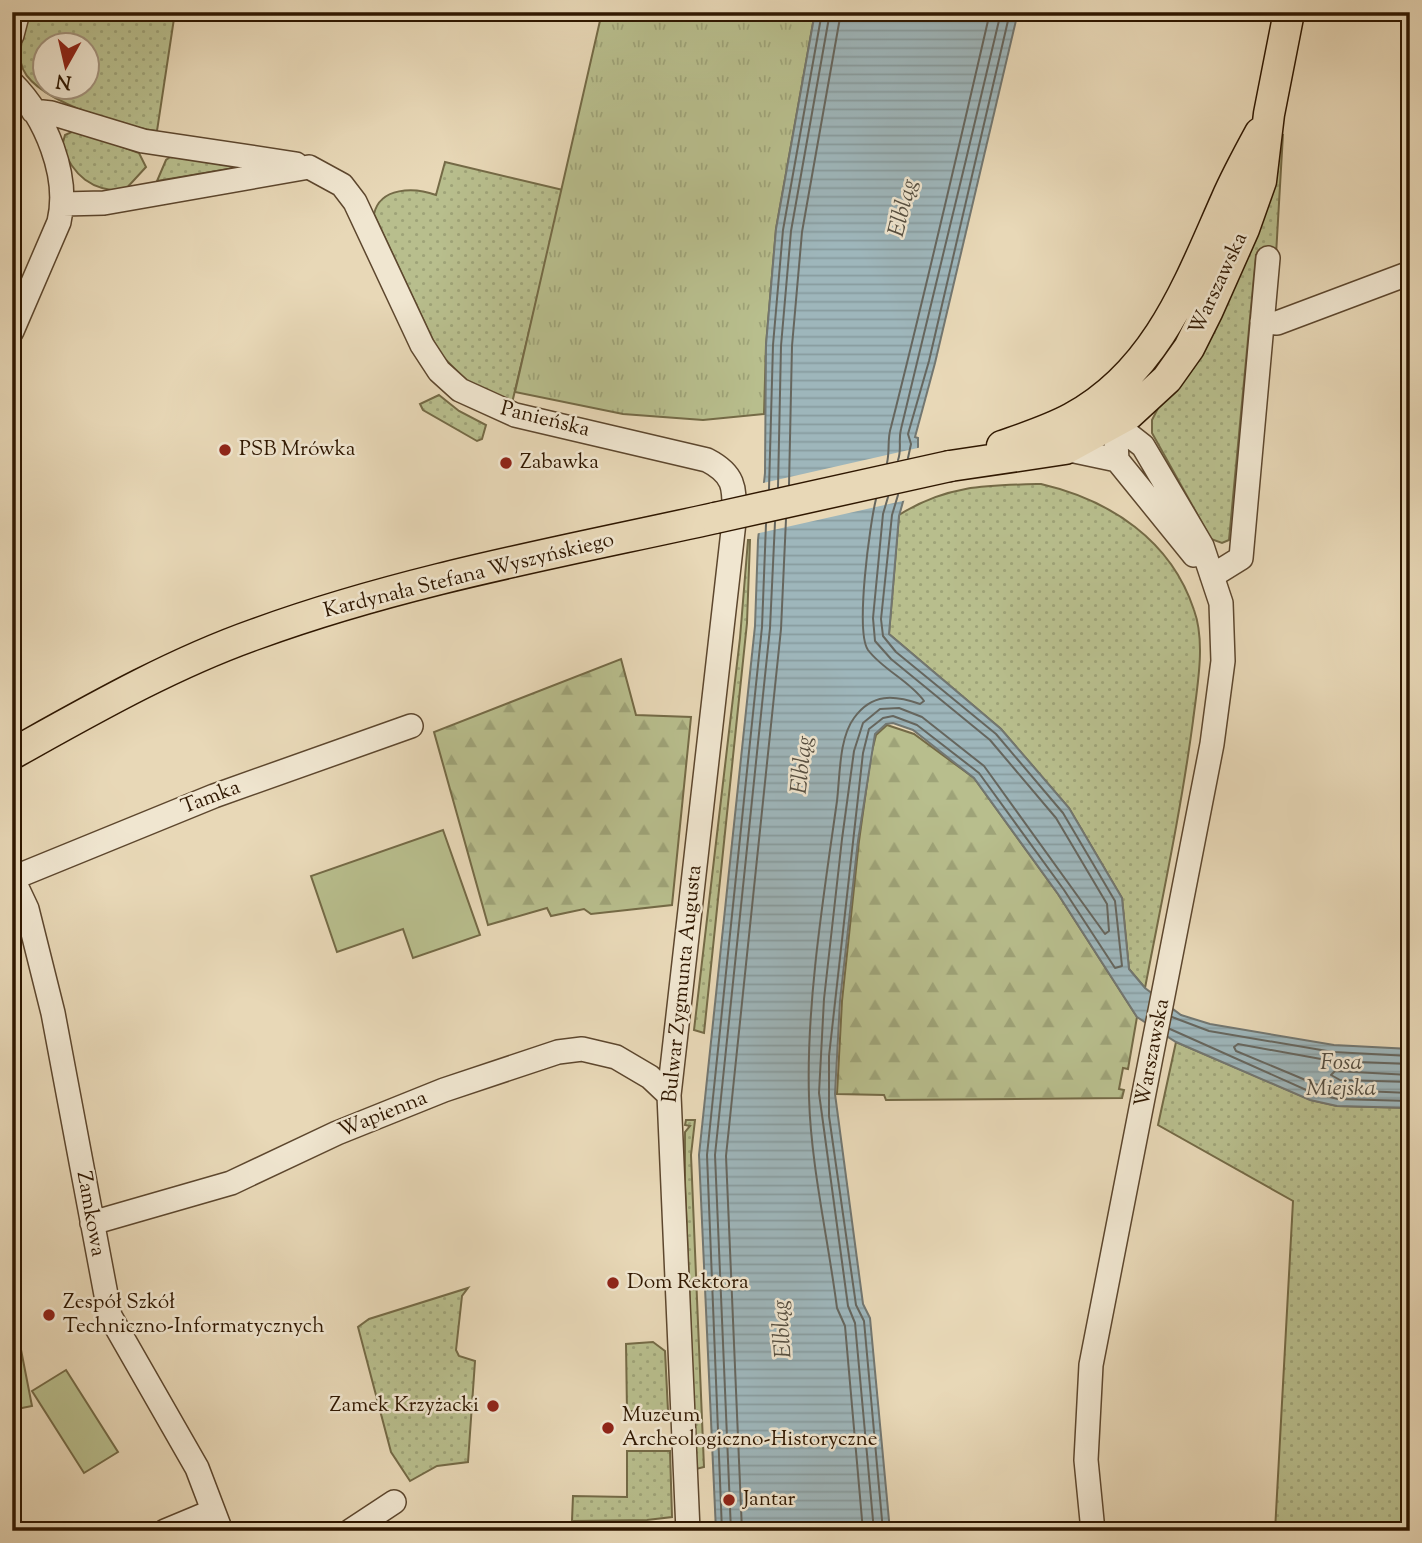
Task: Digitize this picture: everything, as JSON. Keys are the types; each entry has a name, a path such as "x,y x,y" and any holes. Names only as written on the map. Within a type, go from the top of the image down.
{"main road":[{"name":"Warszawska","path":"950,466 1065,449 1108,412 1182,300 1227,196 1269,114 1289,12"},
{"name":"Warszawska","path":"950,466 1072,418 1108,412"},
{"name":"Kardynała Stefana Wyszyńskiego","path":"12,754 94,708 203,656 304,617 468,573 724,520 950,466"}],"street":[{"path":"12,34 18,12"},
{"path":"12,83 33,111 63,182 63,204 59,222 12,331"},
{"name":"Panieńska","path":"33,111 51,113 143,141 309,167 342,185 355,202 422,345 439,371 460,390 515,415 707,460 726,472 734,488 724,520"},
{"path":"63,204 104,203 309,167"},
{"name":"Warszawska","path":"1212,576 1241,558 1268,258"},
{"path":"1262,321 1277,323 1410,273"},
{"path":"1108,412 1117,460"},
{"name":"Warszawska","path":"1093,1531 1086,1460 1091,1365 1218,708 1224,621 1202,546 1143,446 1108,412"},
{"name":"Warszawska","path":"1065,449 1117,460 1212,576"},
{"name":"Bulwar Zygmunta Augusta","path":"688,1531 668,1095 724,520"},
{"name":"Tamka","path":"13,878 214,796 411,726"},
{"name":"Zamkowa","path":"13,878 20,912 53,1013 110,1316 197,1468 217,1521"},
{"name":"Wapienna","path":"92,1223 231,1183 338,1133 444,1090 558,1052 582,1049 616,1057 650,1077 668,1095"},
{"path":"351,1531 394,1502"},
{"path":"165,1531 217,1521"}],"green space":[{"path":"47,12 175,12 157,131 123,124 64,102 102,102 102,32 32,32 32,80 21,63 20,51 29,15 45,20"},
{"path":"602,12 815,12 776,229 766,345 764,414 703,420 623,414 515,392"},
{"path":"76,130 139,153 146,167 124,191 93,185 72,166 62,146 65,135"},
{"path":"1283,134 1276,255 1256,255 1229,540 1222,543 1211,539 1152,433 1152,420 1269,189"},
{"path":"173,155 247,166 157,181 166,160"},
{"path":"445,162 563,190 512,403 469,383 439,353 374,214 383,199 399,191 436,195"},
{"path":"439,395 459,411 486,425 482,439 477,441 423,410 420,404"},
{"path":"1041,484 1091,501 1114,512 1135,527 1170,563 1184,585 1198,623 1200,665 1197,694 1171,855 1145,988 1129,969 1122,898 1069,808 1001,729 889,634 899,515 916,505 950,492 985,486"},
{"path":"748,540 747,623 704,1033 694,1030 740,638"},
{"path":"621,659 636,715 691,717 672,905 591,914 584,909 551,916 547,908 488,925 434,732"},
{"path":"887,725 914,734 974,778 1058,894 1137,1017 1128,1069 1123,1068 1119,1089 1124,1090 1122,1098 886,1100 884,1095 837,1094 842,1001 859,841 871,755 876,735"},
{"path":"443,830 480,935 413,958 403,929 337,952 311,876"},
{"path":"1176,1042 1311,1100 1337,1106 1410,1108 1410,1531 1275,1531 1293,1201 1158,1125"},
{"path":"686,1120 695,1120 691,1155 704,1467 696,1469 685,1182 685,1132 690,1126 685,1125"},
{"path":"468,1288 462,1296 456,1350 459,1356 475,1361 468,1462 437,1466 410,1481 391,1452 358,1327 369,1319"},
{"path":"15,1319 32,1406 12,1410 12,1320"},
{"path":"653,1342 665,1351 668,1411 627,1411 626,1344"},
{"path":"66,1370 118,1452 84,1473 32,1391"},
{"path":"627,1451 670,1451 672,1517 572,1521 573,1496 627,1497"}],"water":[{"path":"815,12 1018,12 915,437 918,438 918,448 899,516 889,634 1001,729 1069,808 1122,898 1129,969 1145,988 1181,1015 1210,1024 1334,1045 1410,1049 1410,1108 1337,1106 1310,1100 1176,1042 1137,1017 1058,894 974,778 913,730 893,723 886,724 875,734 858,841 840,1001 835,1094 863,1304 870,1318 890,1531 716,1531 699,1155 755,626 758,540 765,473 766,345 776,229"}],"pier":[{"path":"922,447 907,500 755,534 759,484"}],"place":[{"name":"PSB Mrówka","path":"225,450"},
{"name":"Zabawka","path":"506,463"},
{"name":"Dom Rektora","path":"613,1283"},
{"name":"Zespół Szkół Techniczno-Informatycznych","path":"49,1315"},
{"name":"Zamek Krzyżacki","path":"493,1406"},
{"name":"Muzeum Archeologiczno-Historyczne","path":"608,1428"},
{"name":"Jantar","path":"729,1500"}],"water label":[{"name":"Elbląg","path":"904,208"},
{"name":"Elbląg","path":"803,765"},
{"name":"Fosa Miejska","path":"1341,1076"},
{"name":"Elbląg","path":"783,1329"}]}
